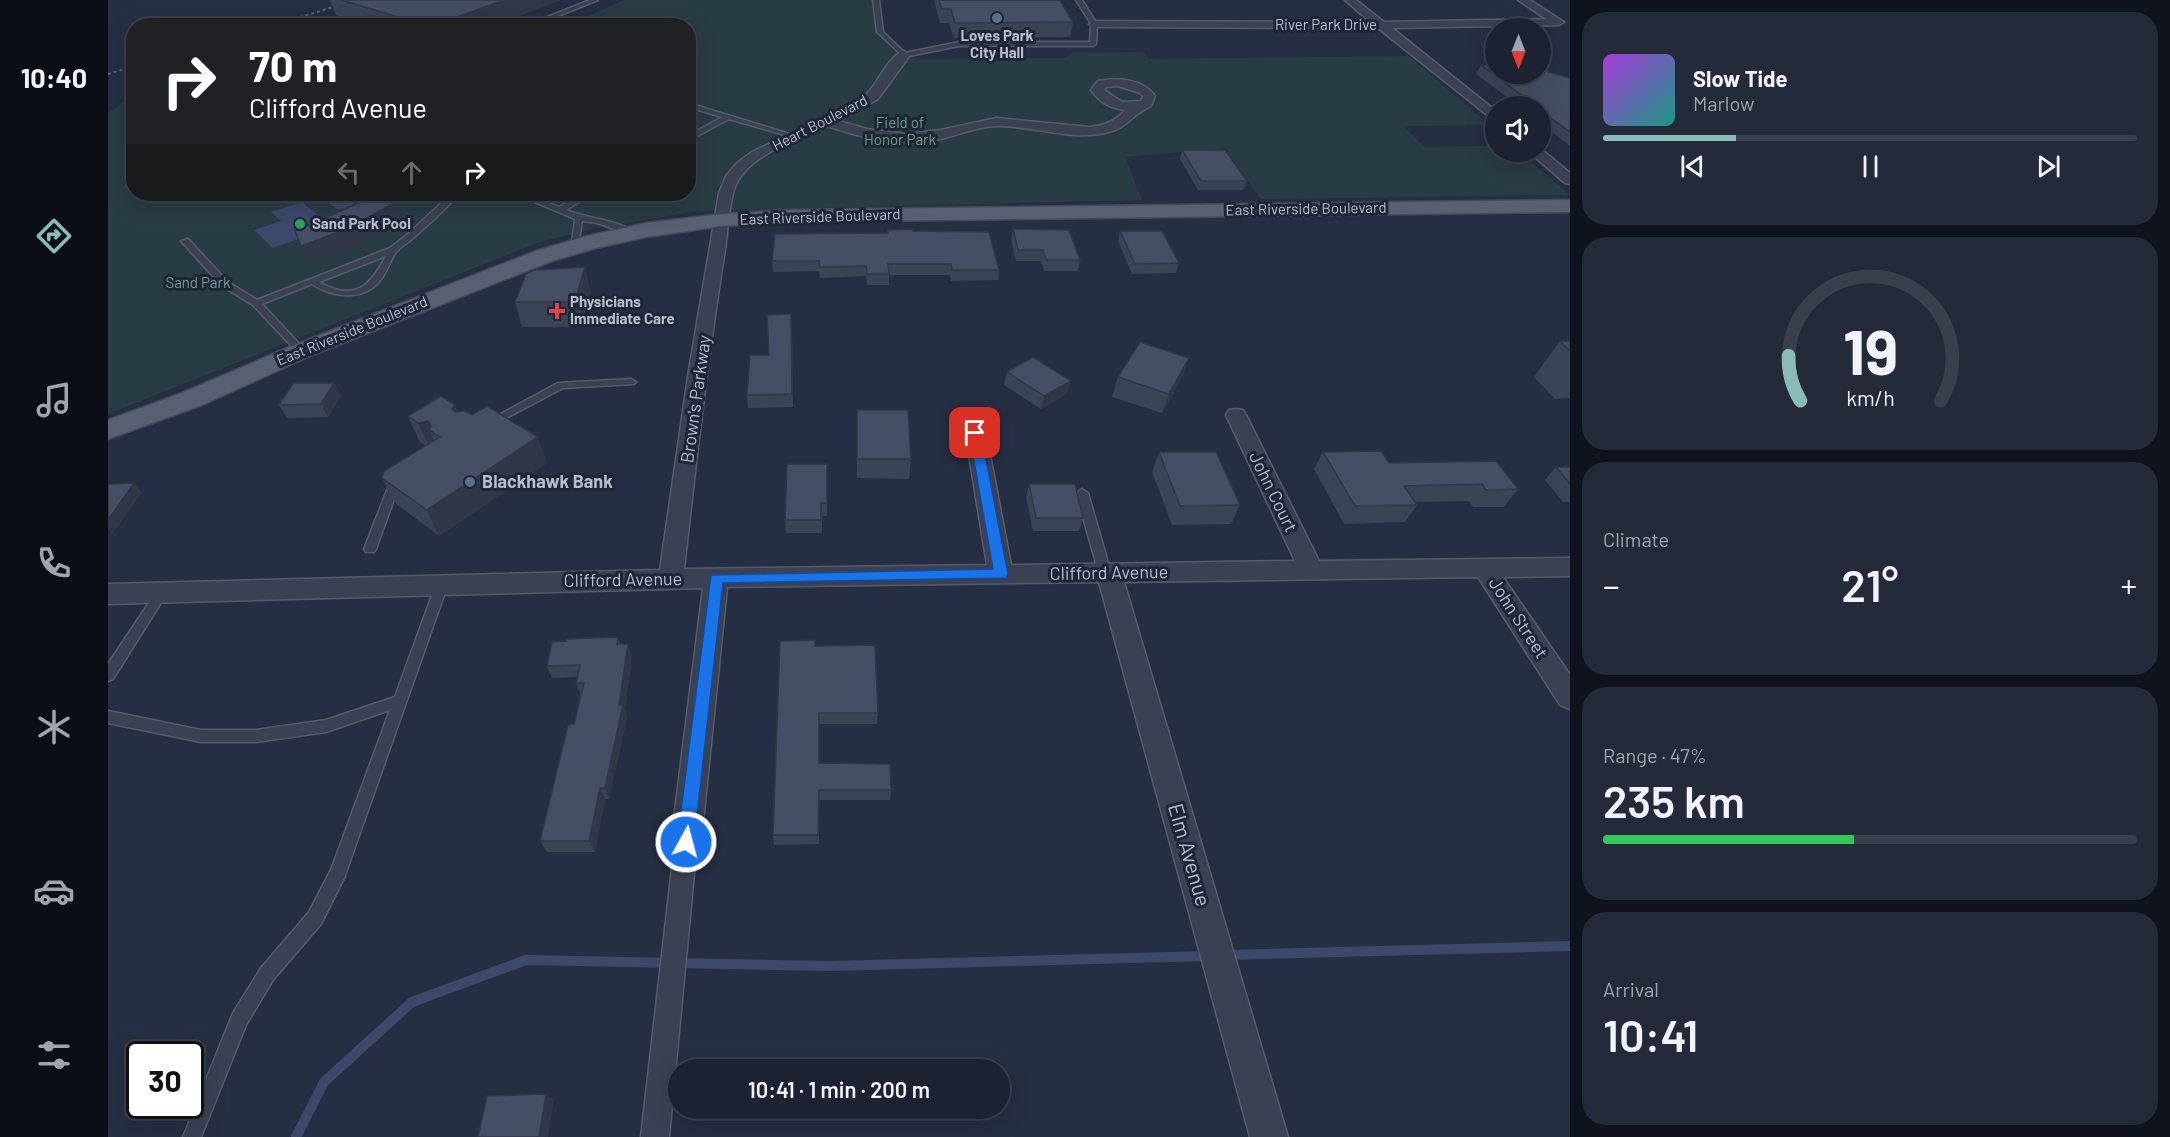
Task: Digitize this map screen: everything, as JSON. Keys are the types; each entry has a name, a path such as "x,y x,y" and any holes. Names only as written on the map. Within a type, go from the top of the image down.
{"main road":[{"name":"East Riverside Boulevard","path":"108,430 192,399 301,351 472,283 574,247 632,233 722,220 790,216 1570,206"}],"street":[{"path":"1350,0 1485,109"},
{"path":"1523,0 1570,29"},
{"name":"River Park Drive","path":"1095,24 1382,25 1558,22"},
{"name":"Heart Boulevard","path":"722,220 730,180 756,154 829,122 879,92 888,72 904,56"},
{"path":"829,122 864,132 903,138 932,136 995,122 1082,131 1112,128 1129,117 1134,108"},
{"path":"1548,162 1570,180"},
{"name":"Brown's Parkway","path":"671,580 722,220"},
{"name":"John Court","path":"1236,415 1311,570"},
{"path":"973,418 1001,574"},
{"name":"Clifford Avenue","path":"108,594 716,578 1570,567"},
{"name":"John Street","path":"1485,569 1570,697"},
{"name":"Elm Avenue","path":"1107,573 1269,1137"},
{"path":"655,1137 716,578"}],"lane":[{"path":"548,18 595,0"},
{"path":"876,0 880,32 904,56 959,44 1094,44 1095,24 1079,0"},
{"path":"696,107 797,137"},
{"path":"696,135 729,116"},
{"path":"256,303 393,250 448,201"},
{"path":"538,201 579,218 599,221 632,233"},
{"path":"560,210 577,201"},
{"path":"574,247 579,218"},
{"path":"184,241 225,284 256,303 301,351"},
{"path":"312,281 323,289 339,293 359,290 372,284 393,250"},
{"path":"480,428 561,385 631,382"},
{"path":"370,549 399,472"},
{"path":"1082,492 1107,573"},
{"path":"192,1137 239,1019 267,974 315,918 338,873 442,584"},
{"path":"108,675 162,592"},
{"path":"108,717 201,736 256,736 326,726 400,701"}],"green space":[{"path":"624,0 876,0 881,32 904,55 921,59 1066,58 1070,53 1144,52 1149,59 1409,56 1485,122 1485,125 1403,126 1425,147 1485,146 1485,162 1531,162 1570,195 1261,199 1225,148 1125,157 1142,200 698,211 602,227 540,242 108,414 108,113 126,100 126,201 696,201 696,18 584,18"}],"water":[{"path":"326,201 356,201 350,208 337,209"},
{"name":"Sand Park Pool","path":"302,202 332,227 273,248 254,230 281,221 271,212"}],"building":[{"path":"341,0 504,0 454,18 401,18"},
{"path":"939,0 1060,0 1073,22 955,23 951,9 942,9"},
{"path":"1551,73 1570,78 1570,132 1551,118 1551,96 1523,96 1506,84 1551,84"},
{"path":"1182,150 1225,150 1247,181 1201,181"},
{"path":"363,201 393,201 394,203 349,228 301,246 295,231"},
{"path":"913,229 913,231 989,232 999,270 952,270 951,264 888,264 889,274 867,274 866,266 820,267 819,261 772,261 775,234 888,233 887,230"},
{"path":"1013,229 1069,230 1080,260 1046,260 1043,250 1018,250"},
{"path":"1120,231 1162,231 1179,263 1135,264"},
{"path":"585,267 576,298 569,302 515,302 526,274 534,270"},
{"path":"791,314 792,394 747,395 750,355 769,355 767,315"},
{"path":"1560,341 1570,341 1570,351"},
{"path":"1140,342 1189,358 1169,394 1118,377"},
{"path":"1033,357 1071,381 1044,396 1007,372"},
{"path":"293,383 334,383 321,404 279,405"},
{"path":"441,396 455,405 452,409 455,412 465,411 472,415 487,406 538,437 427,510 382,478 384,471 440,437 429,430 431,426 428,421 418,423 408,416"},
{"path":"857,410 908,410 911,459 857,459"},
{"path":"1381,451 1389,463 1496,461 1518,489 1486,490 1482,484 1404,486 1417,505 1355,506 1323,452"},
{"path":"1159,452 1216,452 1240,505 1180,506"},
{"path":"787,464 827,464 827,503 821,503 821,520 785,520"},
{"path":"1556,467 1570,467 1570,484"},
{"path":"134,483 108,520 108,484"},
{"path":"1029,484 1075,484 1083,518 1036,518"},
{"path":"618,637 617,644 628,644 619,705 623,705 605,788 600,788 589,841 540,841 568,725 574,724 584,683 576,683 580,665 547,666 552,642 566,641 566,639"},
{"path":"815,640 815,646 875,645 878,713 819,713 819,763 890,764 891,790 819,790 818,835 773,835 780,641"},
{"path":"546,1094 539,1137 478,1137 487,1096"}],"waterway":[{"path":"1224,955 1570,946"},
{"path":"296,1137 324,1082 412,1002 526,960 830,966 1209,956"}],"railway":[{"path":"297,18 356,0"},
{"path":"108,74 126,68"}],"place":[{"name":"Loves Park City Hall","path":"997,18"},
{"name":"Sand Park Pool","path":"300,224"},
{"name":"Physicians Immediate Care","path":"557,311"},
{"name":"Blackhawk Bank","path":"470,482"}],"route":[{"path":"686,842 716,578 1001,574 975,433"}],"park label":[{"name":"Field of Honor Park","path":"900,132"},
{"name":"Sand Park","path":"198,283"}]}
